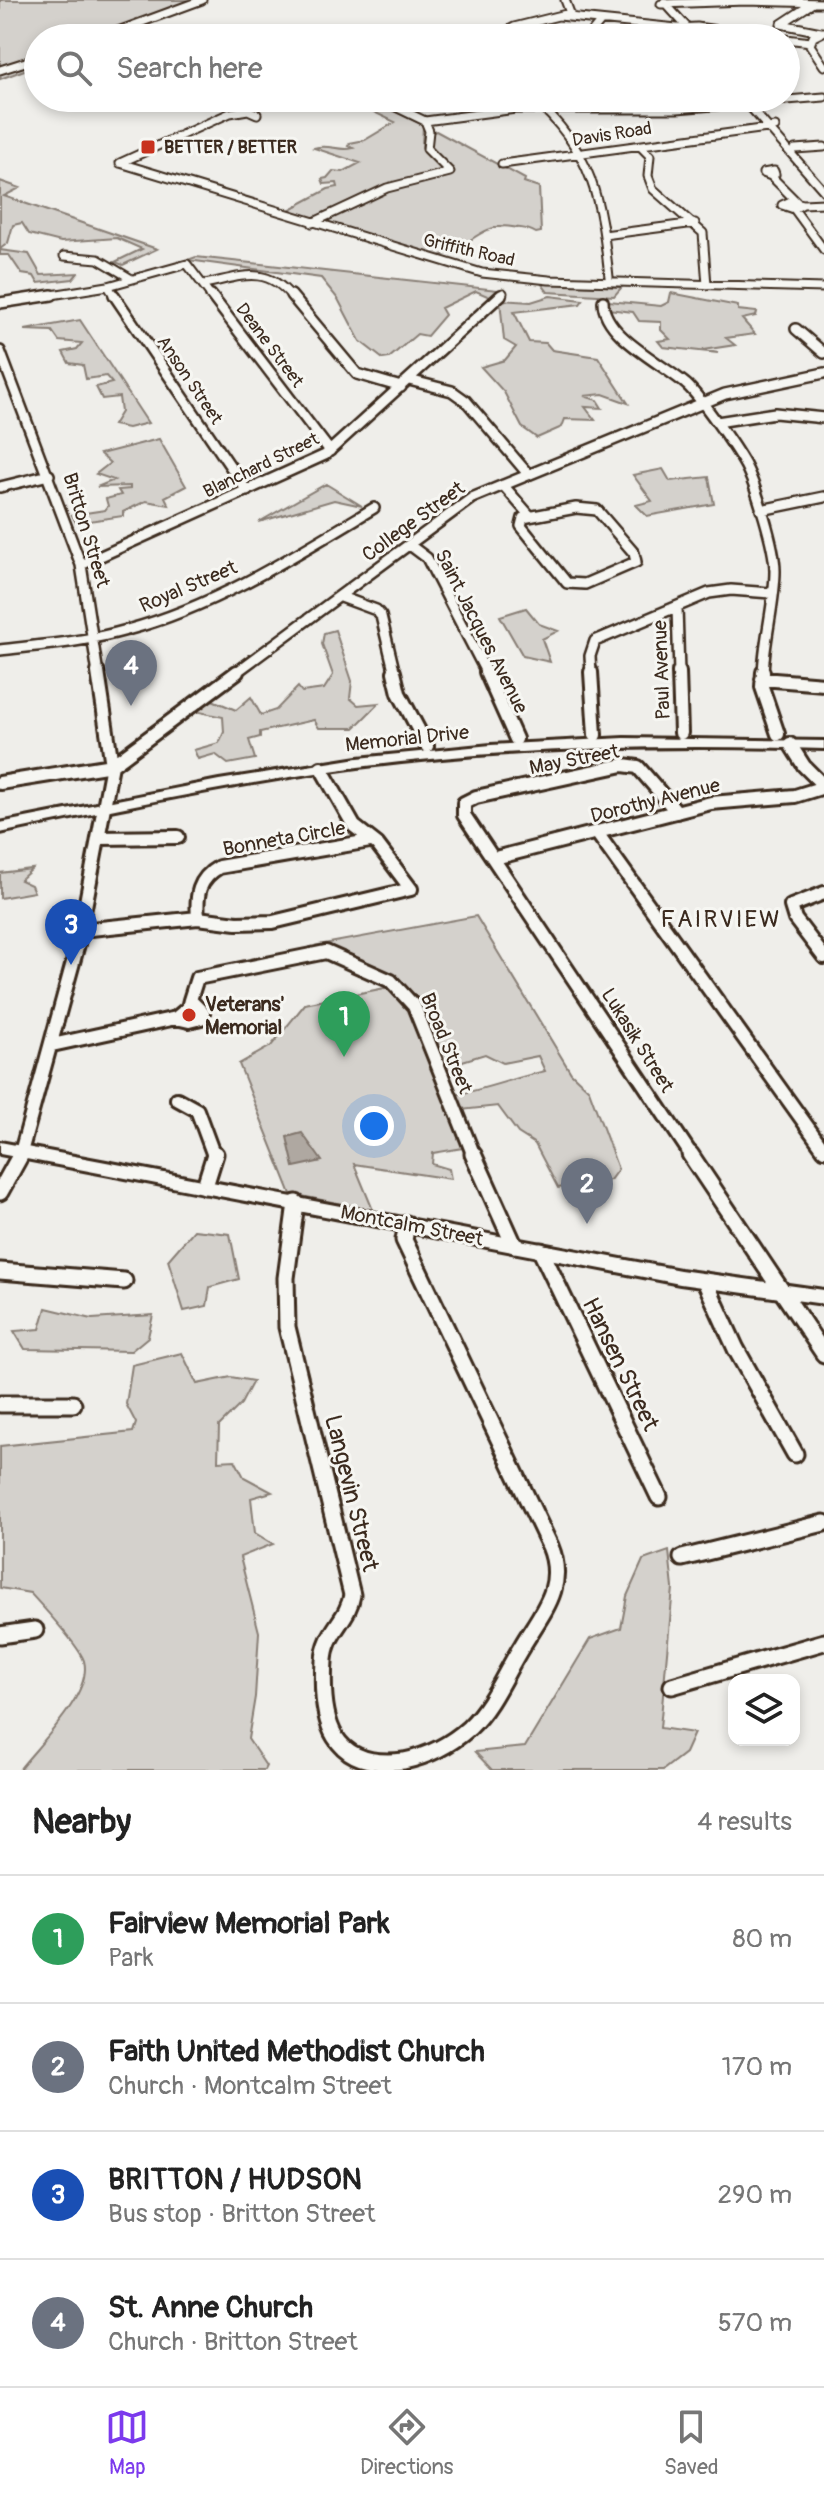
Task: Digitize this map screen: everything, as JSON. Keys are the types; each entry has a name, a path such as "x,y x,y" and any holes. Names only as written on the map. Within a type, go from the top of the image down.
{"main road":[{"name":"Memorial Drive","path":"0,828 245,769 427,746 516,739 681,733 784,739 824,745"},
{"name":"Memorial Drive","path":"0,818 321,768 533,747 824,736"},
{"name":"Montcalm Street","path":"0,1148 705,1281 824,1297"}],"street":[{"path":"139,24 202,0"},
{"path":"526,24 571,12 565,0"},
{"path":"662,2 824,3"},
{"path":"662,2 681,24"},
{"path":"781,24 813,3"},
{"path":"559,16 642,24"},
{"path":"800,28 823,32"},
{"path":"800,41 811,42 823,32"},
{"path":"811,42 824,66"},
{"path":"0,70 24,62"},
{"path":"800,98 824,97"},
{"path":"406,112 425,121 490,112"},
{"path":"550,112 567,130 595,180 609,277"},
{"path":"759,112 824,191"},
{"name":"Griffith Road","path":"227,115 120,163 428,259 492,274 549,280 824,288"},
{"path":"312,223 391,187 449,173 449,168 427,149 429,131 425,121"},
{"path":"772,127 824,183"},
{"name":"Davis Road","path":"502,164 772,127"},
{"path":"640,146 650,156 648,176 655,193 695,223 705,239 707,285"},
{"path":"795,149 824,147"},
{"path":"771,176 798,205 823,245"},
{"path":"798,205 824,203"},
{"path":"604,235 695,223"},
{"path":"64,256 98,259 130,278"},
{"name":"Deane Street","path":"130,278 182,263 192,268 330,451"},
{"path":"204,284 247,276 272,277 280,282 357,374 459,395 492,428 528,474"},
{"path":"0,303 108,286 130,278"},
{"name":"Anson Street","path":"108,286 247,491"},
{"name":"Blanchard Street","path":"81,565 330,451 503,293"},
{"path":"603,301 603,311 615,331 670,369 703,403 745,465 773,550 762,679 766,701 784,739 824,786"},
{"path":"796,329 824,353"},
{"name":"Britton Street","path":"0,351 81,565 112,765 81,930 52,1045 22,1152 0,1192"},
{"name":"College Street","path":"112,765 411,546 460,505 703,403 742,389 824,373"},
{"path":"717,422 775,413 824,418"},
{"path":"0,487 49,475"},
{"path":"503,485 530,516"},
{"path":"761,510 824,497"},
{"name":"Royal Street","path":"0,650 92,639 156,620 232,590 374,508"},
{"path":"576,508 597,510 634,553 636,562 585,584 567,583 521,526 523,518 530,516 576,508"},
{"name":"Saint Jacques Avenue","path":"411,546 427,558 502,704 516,739"},
{"path":"595,735 591,646 595,641 620,628 724,590 771,593"},
{"path":"341,597 376,610 381,616 399,693 427,746"},
{"name":"Paul Avenue","path":"677,607 681,733"},
{"path":"762,679 824,684"},
{"path":"0,783 112,765"},
{"name":"May Street","path":"464,807 464,803 476,797 623,765 638,767 677,812"},
{"path":"81,930 198,918 273,922 411,889 377,844 354,826 321,768"},
{"name":"Dorothy Avenue","path":"495,858 677,812 741,798 795,796 824,786"},
{"name":"Lukasik Street","path":"464,807 464,815 572,973 644,1089 824,1354"},
{"path":"597,833 824,1150"},
{"path":"99,838 178,837"},
{"name":"Bonneta Circle","path":"198,918 196,887 205,874 219,867 370,841"},
{"path":"824,893 791,906 801,928 824,957"},
{"name":"Broad Street","path":"52,1045 176,1018 189,1021 201,1018 200,1008 190,1000 197,978 326,952 391,981 414,1006 455,1114 514,1245"},
{"path":"177,1099 197,1110 214,1150 214,1166 205,1186"},
{"name":"Langevin Street","path":"296,1203 286,1278 287,1327 352,1595 349,1609 326,1639 325,1709 331,1736 339,1748 357,1761 374,1767 400,1766 436,1754 479,1717 547,1607 557,1580 556,1564 541,1527 404,1240 407,1224"},
{"name":"Hansen Street","path":"541,1251 659,1497"},
{"path":"0,1271 124,1281"},
{"path":"705,1281 736,1349 795,1454"},
{"path":"0,1404 73,1404"},
{"path":"682,1558 824,1523"},
{"path":"0,1635 35,1630"},
{"path":"672,1686 824,1642"}],"shaded area":[{"path":"0,0 192,0 136,24 24,24 24,70 0,79"},
{"path":"374,112 396,112 423,125 422,147 448,170 416,177 313,220 285,212 328,189 338,187 337,183 324,184 322,179 333,171 343,172 360,163 314,148 353,148 348,146 350,143 365,140 395,122"},
{"path":"436,131 525,179 524,182 539,187 541,232 501,226 481,233 453,251 432,257 322,222 380,193 452,174 429,143 431,133"},
{"path":"0,181 20,188 4,196 157,249 123,265 115,262 142,249 117,238 61,242 29,234 22,223 13,225 8,243 0,249"},
{"path":"0,250 29,254 41,275 78,273 73,279 38,283 34,276 22,274 9,255 0,255"},
{"path":"196,257 498,290 492,298 476,291 441,308 445,315 427,336 417,334 389,358 383,359 360,341 338,299 321,278 188,260"},
{"path":"541,283 622,287 614,296 548,292"},
{"path":"671,293 757,312 756,316 742,319 755,334 726,338 735,345 703,350 718,353 663,347 658,341 670,339 661,330 661,322 639,321 633,312 607,309 609,301 661,306 669,302"},
{"path":"550,296 583,300 580,304 514,312 529,342 546,343 552,350 598,357 628,403 603,394 584,396 597,400 602,408 585,407 595,420 565,419 562,427 537,438 522,427 504,392 481,367 505,360 516,347 504,340 500,300 531,302"},
{"path":"80,320 148,423 128,428 113,425 121,412 119,397 102,399 96,387 112,383 106,376 86,379 83,365 69,363 63,352 77,349 82,343 59,341 52,331 25,330"},
{"path":"159,439 186,486 165,497 169,505 146,501 123,512 123,516 76,523 72,515 105,510 108,506 106,499 121,495 118,490 130,489 130,486 97,487 114,480 96,474 110,463 100,454"},
{"path":"663,469 670,481 709,477 714,504 647,516 636,505 652,501 633,475"},
{"path":"326,484 362,506 334,500 259,522"},
{"path":"526,608 539,624 558,631 542,639 550,662 523,656 500,616"},
{"path":"335,630 352,681 350,698 358,705 379,703 354,728 319,728 314,720 260,732 260,737 249,740 255,759 228,764 215,754 198,759 194,750 219,743 224,732 223,717 195,711 210,699 236,710 251,697 261,715 276,710 298,687 302,692 324,689 333,675 322,644 324,633"},
{"path":"32,869 20,880 31,885 34,892 0,898 0,873"},
{"path":"476,916 571,1073 589,1090 618,1169 610,1180 558,1188 535,1144 518,1133 498,1106 461,1110 455,1095 545,1071 538,1056 503,1063 485,1054 443,1067 470,1144 433,1153 432,1164 449,1169 451,1179 354,1164 373,1210 291,1194 239,1064 271,1046 305,1004 400,985 366,964 318,945"},
{"path":"302,1133 322,1161 294,1167 287,1137"},
{"path":"194,1230 230,1234 239,1279 210,1287 207,1306 184,1311 168,1260"},
{"path":"46,1308 92,1319 153,1315 148,1337 131,1351 25,1349 14,1331 40,1329"},
{"path":"182,1353 197,1384 231,1377 253,1381 241,1404 219,1426 218,1461 235,1460 244,1477 272,1492 251,1498 255,1533 273,1544 240,1557 259,1632 255,1697 248,1739 266,1766 264,1770 19,1770 62,1719 85,1674 81,1655 30,1593 0,1588 0,1446 133,1432 136,1423 126,1404 132,1365"},
{"path":"669,1551 673,1588 660,1728 694,1733 685,1753 663,1770 492,1770 475,1752 525,1747 590,1639 621,1628 627,1596 643,1560"}],"place":[{"name":"BETTER / BETTER","path":"148,147"},
{"name":"St. Anne Church","path":"131,706"},
{"name":"BRITTON / HUDSON","path":"71,965"},
{"name":"Veterans' Memorial","path":"189,1015"},
{"name":"Fairview Memorial Park","path":"344,1057"},
{"name":"Faith United Methodist Church","path":"587,1224"}],"district":[{"name":"FAIRVIEW","path":"721,919"}]}
